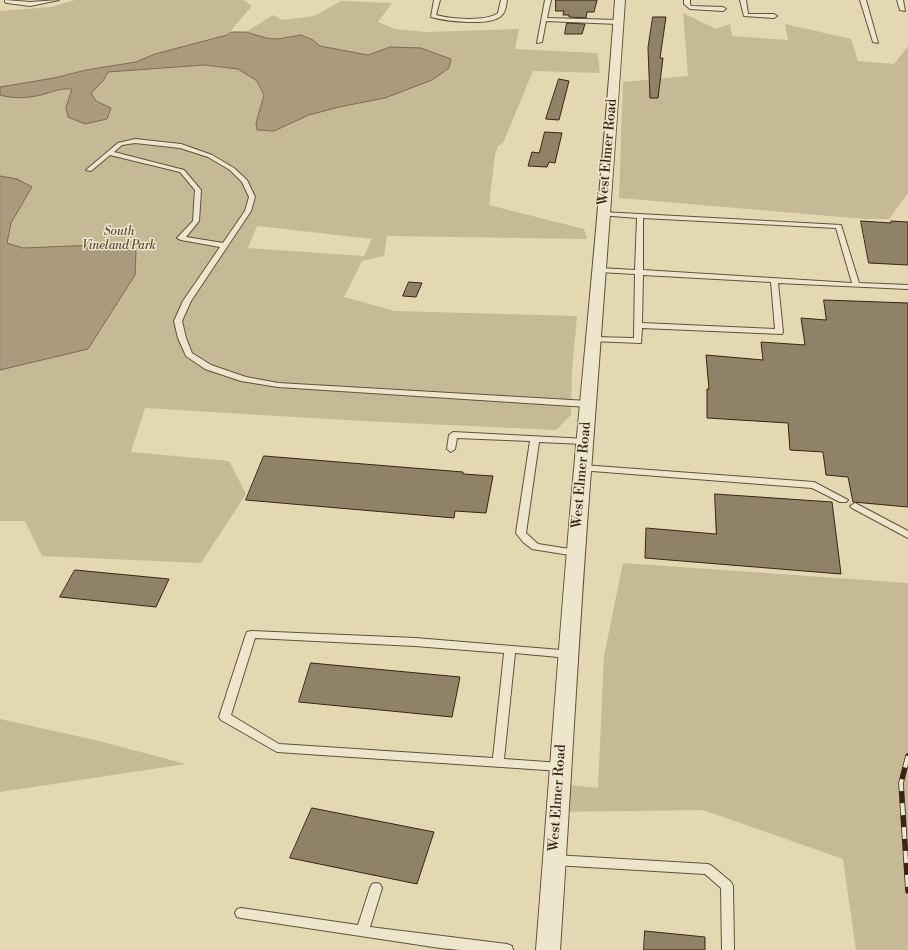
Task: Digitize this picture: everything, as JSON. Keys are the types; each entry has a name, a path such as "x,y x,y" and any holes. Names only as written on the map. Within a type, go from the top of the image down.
{"street":[{"name":"West Elmer Road","path":"548,950 584,441 599,270 602,214 610,145 620,0"}],"lane":[{"path":"8,1 30,4 56,0"},
{"path":"437,0 432,15 433,16 446,18 492,19 500,16 502,13 504,0"},
{"path":"540,42 548,0"},
{"path":"687,0 687,4 690,7 723,9"},
{"path":"743,0 746,15 774,16"},
{"path":"863,0 876,42"},
{"path":"900,0 903,10"},
{"path":"544,19 618,22"},
{"path":"89,170 120,144 135,140 181,146 210,156 232,169 245,181 252,197 248,211 187,301 178,321 182,338 189,354 208,367 244,379 278,386 588,404"},
{"path":"109,153 182,171 198,190 196,221 181,238 224,246"},
{"path":"602,214 839,226 856,284"},
{"path":"593,339 638,341 640,216"},
{"path":"599,270 908,287"},
{"path":"638,325 779,332 774,280"},
{"path":"451,448 453,436 584,441"},
{"path":"535,439 521,533 535,548 576,553"},
{"path":"582,468 814,485 843,500"},
{"path":"855,506 908,535"},
{"path":"561,767 277,748 225,717 251,634 416,642 569,654"},
{"path":"498,763 510,649"},
{"path":"554,860 708,868 727,886 728,950"},
{"path":"364,930 376,888"},
{"path":"242,913 364,930 447,944 507,950"}],"green space":[{"path":"75,0 243,0 252,6 227,35 155,54 136,62 0,87 0,11 51,7"},
{"name":"South Vineland Park","path":"341,1 392,3 378,22 395,29 426,32 519,29 515,49 597,53 600,73 533,71 503,143 498,146 495,155 489,205 584,229 587,239 387,236 384,256 362,261 344,297 395,311 577,316 572,371 571,415 556,430 362,421 145,408 131,452 229,461 246,494 201,563 42,556 25,521 0,521 0,95 15,98 72,89 66,107 111,108 96,101 91,93 103,81 108,72 204,65 238,69 257,81 265,95 256,123 274,131 309,115 339,107 385,98 390,47 368,55 320,46 313,40 301,35 278,39 266,38 246,32 273,15 282,20 314,16","holes":["257,226 372,239 364,256 248,248"]},
{"path":"683,13 716,29 730,24 732,36 788,40 785,24 851,39 858,61 894,64 908,46 908,193 889,219 865,219 619,198 623,82 688,76"},
{"path":"623,563 908,583 908,950 856,950 843,859 703,810 557,812 559,784 598,788 604,656"},
{"path":"0,719 99,741 186,764 0,792"}],"shaded area":[{"path":"231,32 246,32 266,38 278,39 301,35 313,40 320,46 368,55 390,47 421,48 451,59 449,68 432,80 385,98 339,107 309,115 274,131 257,130 256,123 264,95 257,81 238,69 204,65 108,72 103,81 91,93 96,101 111,108 107,119 85,124 68,117 66,107 72,89 15,98 0,95 0,87 136,62 155,54 227,35"},
{"path":"0,176 17,179 32,187 11,223 7,243 23,248 95,245 136,251 135,275 88,349 0,370"}],"building":[{"path":"556,0 597,0 594,12 587,12 586,18 569,17 569,15 563,15 564,11 556,11"},
{"path":"653,17 666,17 660,58 663,58 658,98 650,98 648,48"},
{"path":"567,23 585,24 582,34 565,34"},
{"path":"559,79 569,81 559,120 546,119"},
{"path":"545,132 562,133 555,163 549,162 547,167 528,166 532,152 539,153"},
{"path":"861,221 891,223 891,221 908,222 908,265 869,263"},
{"path":"409,282 422,283 416,297 403,296"},
{"path":"824,300 908,303 908,507 853,502 848,477 826,475 823,452 790,450 788,423 707,418 707,389 709,389 706,355 763,360 761,342 805,345 801,318 826,320"},
{"path":"264,456 463,472 463,474 493,476 486,513 455,511 454,518 246,500"},
{"path":"715,494 832,502 841,574 645,558 646,528 716,534"},
{"path":"75,570 169,579 156,607 60,597"},
{"path":"311,663 460,677 452,717 299,702"},
{"path":"312,808 434,832 417,884 290,858"},
{"path":"645,931 705,937 705,950 644,950"}],"railway":[{"path":"908,756 901,783 908,891"}]}
